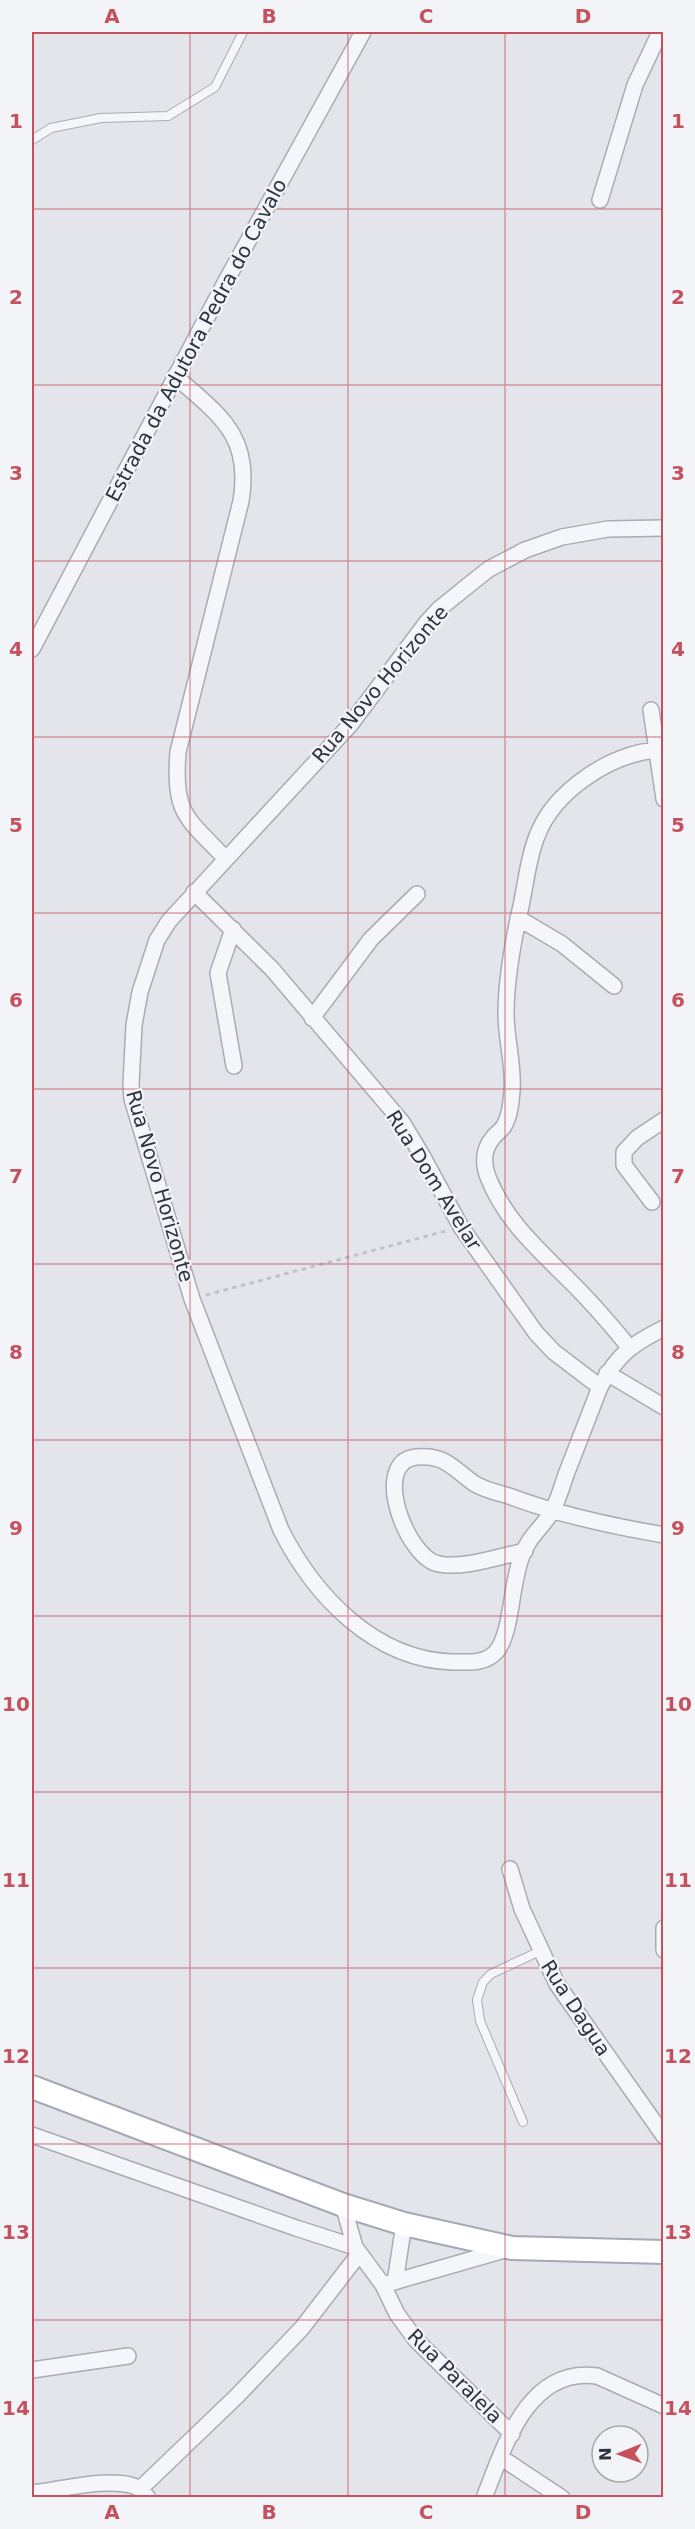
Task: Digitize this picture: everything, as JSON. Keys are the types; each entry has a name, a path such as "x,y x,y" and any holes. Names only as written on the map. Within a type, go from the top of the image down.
{"main road":[{"path":"32,2087 343,2205 404,2224 512,2248 663,2252"}],"street":[{"name":"Estrada da Adutora Pedra do Cavalo","path":"32,649 175,376 363,32"},
{"path":"600,200 635,85 660,32"},
{"path":"175,376 224,419 233,433 243,466 244,484 241,501 178,752 176,778 179,803 186,818 225,859"},
{"name":"Rua Novo Horizonte","path":"525,1551 513,1587 504,1635 497,1650 489,1658 472,1663 423,1658 385,1644 358,1627 330,1602 308,1576 294,1555 272,1510 192,1299 137,1118 131,1083 134,1025 147,967 157,940 169,921 350,725 439,609 489,569 525,550 562,537 608,529 663,528"},
{"path":"651,710 663,799"},
{"path":"629,1347 592,1304 522,1232 498,1197 484,1163 487,1146 503,1128 510,1103 512,1064 506,1013 518,918 537,835 554,806 606,764 632,754 657,750"},
{"name":"Rua Dom Avelar","path":"194,892 272,969 402,1122 461,1227 536,1334 554,1352 600,1387"},
{"path":"312,1018 371,939 417,894"},
{"path":"518,918 562,944 614,986"},
{"path":"233,929 218,973 234,1066"},
{"path":"652,1202 624,1165 624,1152 637,1138 663,1120"},
{"path":"663,1328 629,1347 607,1373 552,1512 529,1541 525,1551 453,1565 438,1564 427,1559 415,1545 401,1519 394,1497 395,1478 400,1464 410,1458 426,1456 442,1459 476,1484 552,1512 663,1535"},
{"path":"607,1373 663,1407"},
{"name":"Rua Dagua","path":"510,1869 522,1909 557,1984 663,2136"},
{"path":"663,1928 663,1950"},
{"path":"32,2135 357,2250"},
{"path":"343,2205 357,2250"},
{"path":"389,2284 404,2224"},
{"path":"389,2284 512,2248"},
{"path":"32,2493 107,2483 126,2484 144,2493 302,2328 357,2250"},
{"name":"Rua Paralela","path":"357,2250 389,2284 397,2314 416,2340 512,2434"},
{"path":"32,2370 128,2356"},
{"path":"484,2498 500,2457 526,2408 539,2392 559,2380 586,2374 597,2376 663,2406"},
{"path":"500,2457 562,2498"}],"lane":[{"path":"32,140 51,128 101,117 168,116 215,87 243,32"},
{"path":"523,2122 480,2021 477,2000 483,1982 491,1974 540,1951"}],"path":[{"path":"192,1299 461,1227"}]}
